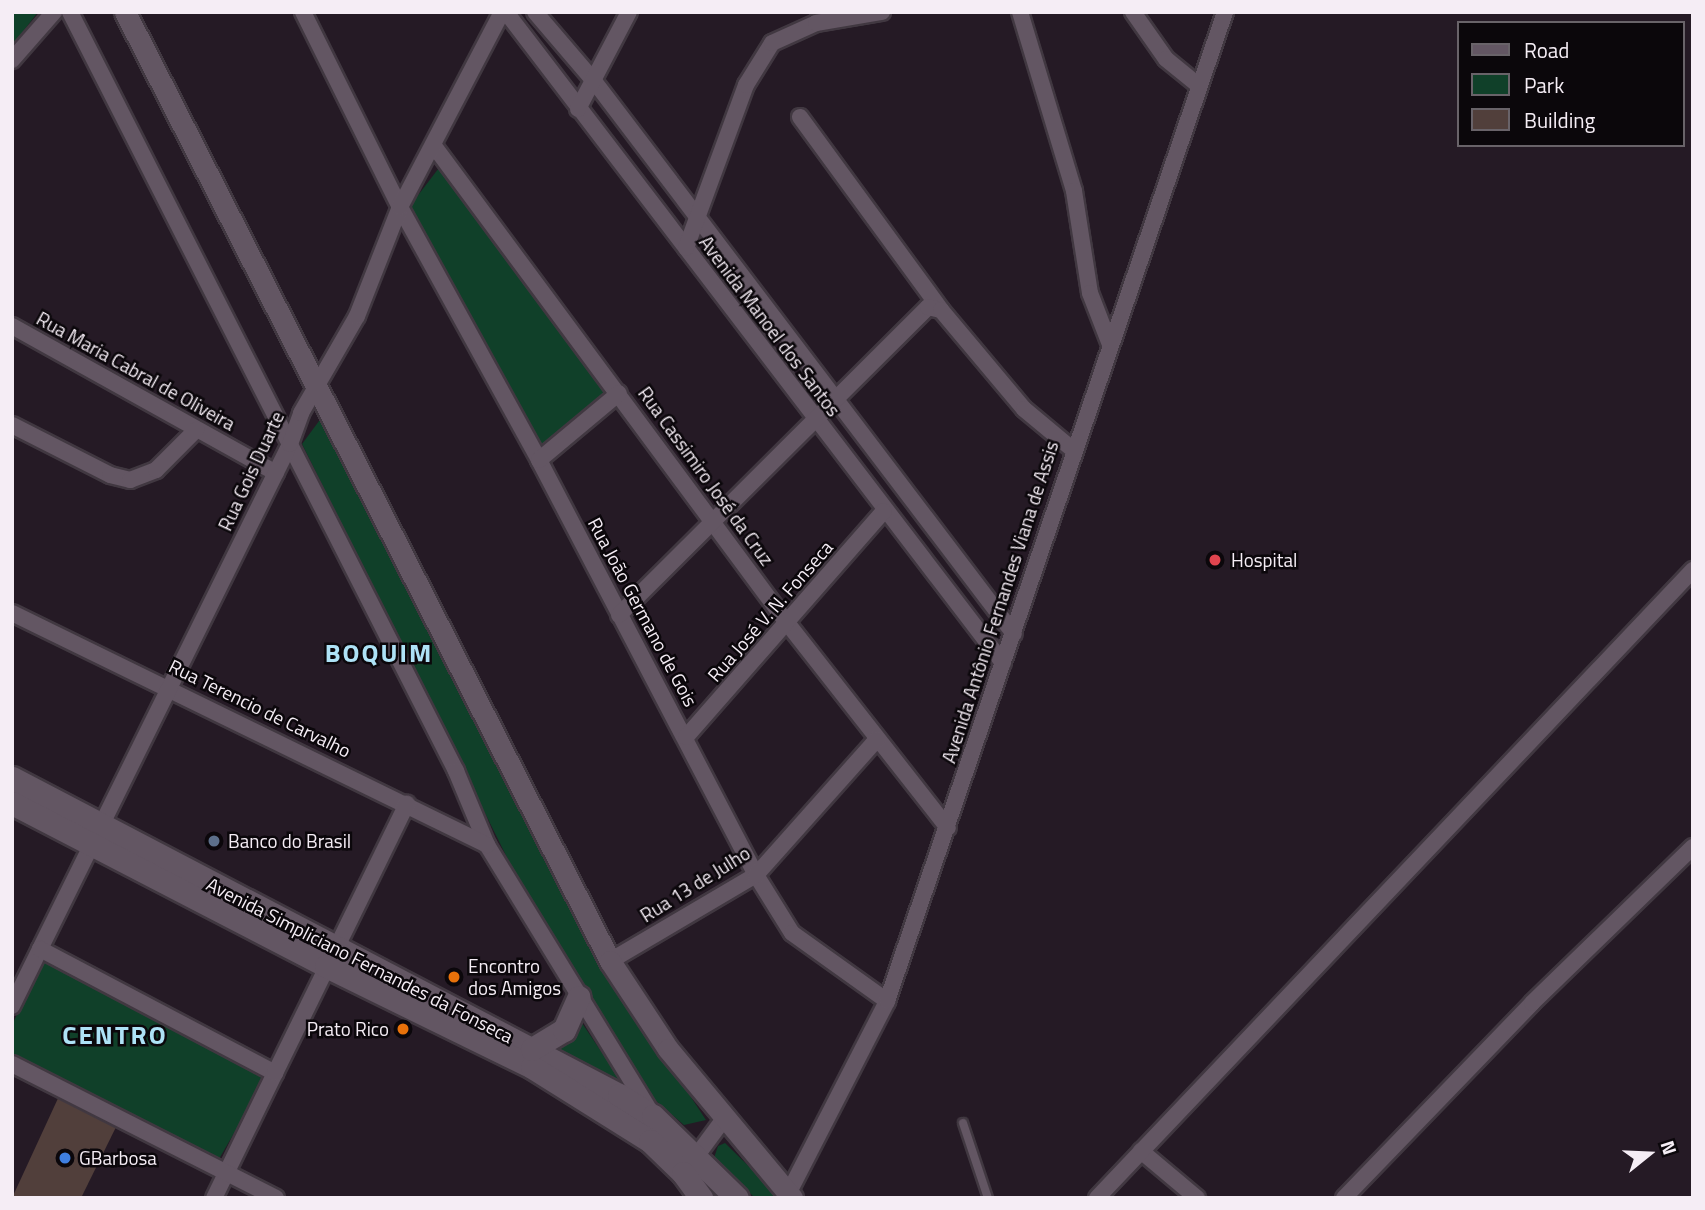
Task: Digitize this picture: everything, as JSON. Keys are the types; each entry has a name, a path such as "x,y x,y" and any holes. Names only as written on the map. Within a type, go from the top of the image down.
{"main road":[{"name":"Avenida Simpliciano Fernandes da Fonseca","path":"12,778 97,835 567,1087 690,1165"},
{"name":"Avenida Simpliciano Fernandes da Fonseca","path":"12,803 97,835"},
{"name":"Avenida Simpliciano Fernandes da Fonseca","path":"330,958 532,1049 653,1116 690,1165"},
{"path":"532,1049 564,1030 579,997"},
{"path":"690,1165 701,1198"},
{"path":"690,1165 737,1198"}],"street":[{"path":"12,60 54,12"},
{"path":"70,12 456,771 487,845 653,1116"},
{"path":"125,12 611,961 668,1049 723,1120 790,1196"},
{"name":"Rua João Germano de Gois","path":"303,12 400,207 539,460 756,874 792,933 887,1001"},
{"name":"Rua Gois Duarte","path":"12,1006 276,473 301,413 357,317 400,207 504,12"},
{"name":"Avenida Manoel dos Santos","path":"504,12 1003,663"},
{"name":"Avenida Manoel dos Santos","path":"535,12 594,81 835,403 1014,634"},
{"path":"578,109 629,12"},
{"path":"686,248 699,223 737,106 759,59 772,43 816,23 882,12"},
{"path":"1020,12 1036,78 1074,191 1090,293 1110,342"},
{"path":"1133,12 1167,59 1198,85"},
{"name":"Avenida Antônio Fernandes Viana de Assis","path":"790,1196 887,1001 1014,634 1072,449 1225,12"},
{"path":"800,117 941,310 1024,409 1072,449"},
{"name":"Rua Cassimiro José da Cruz","path":"434,146 788,624 948,828"},
{"path":"619,615 835,403 922,310 941,310"},
{"name":"Rua Maria Cabral de Oliveira","path":"12,326 276,473"},
{"path":"539,460 619,393"},
{"path":"12,425 110,475 130,480 156,470 196,430"},
{"name":"Rua José V. N. Fonseca","path":"686,737 788,624 884,511"},
{"path":"1097,1198 1693,570"},
{"name":"Rua Terencio de Carvalho","path":"12,613 169,687 487,845"},
{"name":"Rua 13 de Julho","path":"611,961 756,874 877,739"},
{"path":"214,1198 407,804"},
{"path":"1344,1198 1532,1003 1693,847"},
{"path":"40,949 275,1073"},
{"path":"12,1064 276,1198"},
{"path":"690,1165 723,1120"},
{"path":"1141,1150 1196,1198"}],"lane":[{"path":"964,1123 988,1198"}],"green space":[{"path":"12,12 38,12 12,46"},
{"path":"445,160 609,390 538,455 406,211"},
{"path":"322,417 610,974 706,1120 684,1125 656,1101 533,910 302,444"},
{"path":"47,950 273,1066 219,1159 12,1063 12,1025"},
{"path":"582,1023 625,1087 553,1052 565,1045"},
{"path":"725,1143 781,1198 755,1198 714,1158 718,1146"}],"building":[{"name":"GBarbosa","path":"60,1094 118,1123 81,1198 12,1198"}],"place":[{"name":"Hospital","path":"1215,560"},
{"name":"Banco do Brasil","path":"214,841"},
{"name":"Encontro dos Amigos","path":"454,977"},
{"name":"Prato Rico","path":"403,1029"},
{"name":"GBarbosa","path":"65,1158"}],"district":[{"name":"BOQUIM","path":"379,653"},
{"name":"CENTRO","path":"115,1035"}]}
